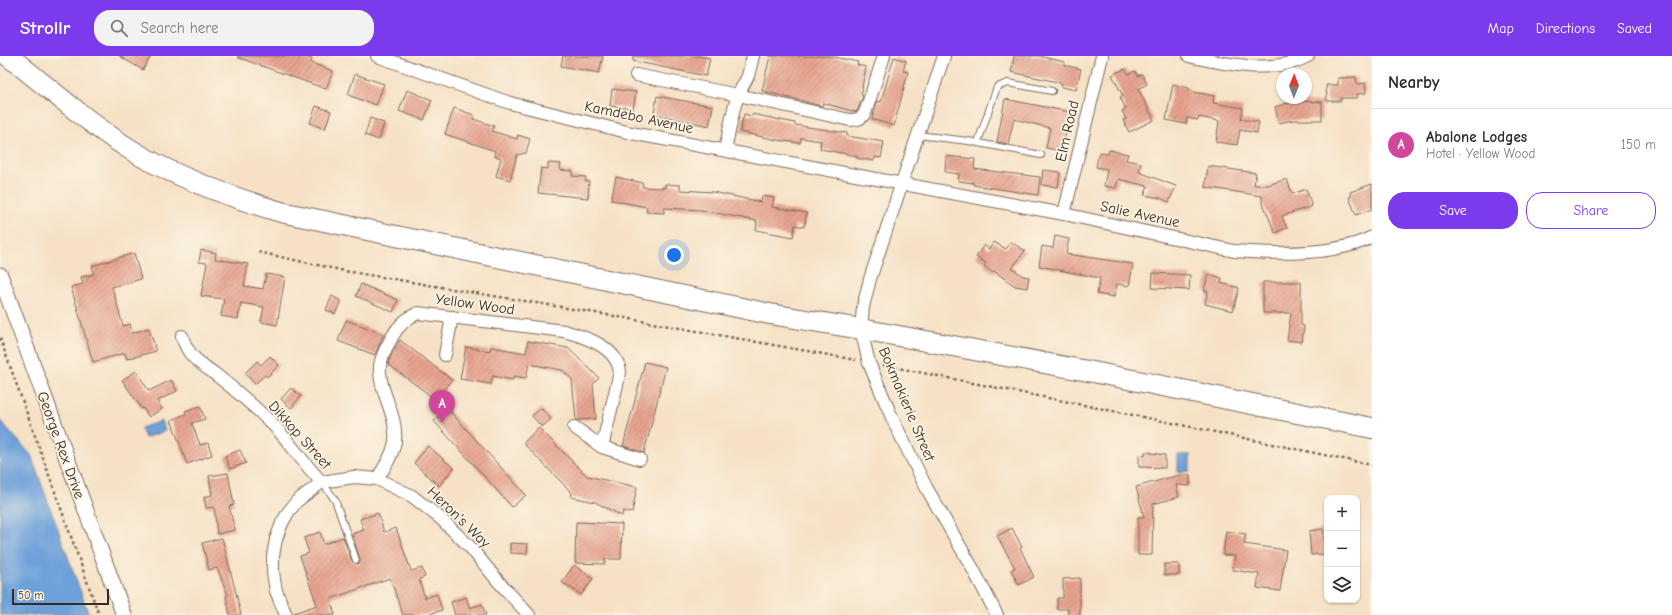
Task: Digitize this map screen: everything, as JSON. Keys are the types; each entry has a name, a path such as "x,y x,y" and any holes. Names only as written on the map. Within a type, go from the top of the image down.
{"highway":[{"path":"8,56 75,109 114,138 143,157 208,188 281,212 770,314 861,329 1226,398 1372,428"}],"street":[{"name":"Kamdebo Avenue","path":"377,56 510,103 631,133 901,183"},
{"path":"725,150 730,120 738,95 748,76 752,56"},
{"path":"636,75 738,95 850,120 857,120 862,118 865,114 884,56"},
{"name":"Bokmakierie Street","path":"944,56 870,279 863,307 861,329 869,362 893,420 926,487 973,569 997,615"},
{"name":"Elm Road","path":"1064,214 1102,56"},
{"path":"1189,56 1223,64 1278,66 1299,61 1308,56"},
{"name":"Salie Avenue","path":"901,183 1064,214 1234,251 1262,253 1316,251 1343,247 1362,242 1372,237"},
{"name":"George Rex Drive","path":"0,275 124,615"},
{"name":"Yellow Wood","path":"377,480 388,461 395,441 393,418 381,376 380,365 386,347 403,321 418,313 564,331 585,337 612,355 619,364 620,372 602,447"},
{"path":"445,355 452,317"},
{"name":"Dikkop Street","path":"182,336 185,346 192,357 223,381 275,427 293,447 310,470 322,482 297,501 282,523 276,539 273,556 273,572 276,591 286,615"},
{"path":"574,427 602,447 640,459"},
{"name":"Heron's Way","path":"322,482 354,477 377,480 412,496 440,518 470,547 529,615"}],"lane":[{"path":"978,142 997,87 1008,83 1052,91"},
{"path":"918,135 978,142 1041,155"},
{"path":"322,482 335,500 356,560"}],"path":[{"path":"258,252 345,271 614,316 869,362 1372,465"},
{"path":"0,338 99,615"}],"water":[{"path":"0,420 31,455 89,615 0,615"},
{"path":"161,421 165,431 145,438 141,428"},
{"path":"1178,455 1190,455 1190,471 1178,472"}],"building":[{"path":"119,56 151,56 143,70"},
{"path":"304,56 312,59 311,63 333,71 326,89 237,57"},
{"path":"563,56 603,56 599,73 561,66"},
{"path":"633,56 700,56 710,58 706,76 633,61"},
{"path":"770,56 830,56 858,62 857,65 866,67 861,95 863,96 858,109 856,112 823,103 822,106 762,91"},
{"path":"1014,56 1039,56 1065,62 1064,65 1081,69 1076,90 1061,87 1062,83 1011,72"},
{"path":"894,57 906,61 903,71 908,72 894,126 872,119 877,101 881,102"},
{"path":"1125,69 1128,74 1135,71 1138,76 1142,74 1147,84 1138,89 1154,120 1129,132 1123,120 1126,119 1122,111 1126,109 1120,97 1123,96 1112,75"},
{"path":"355,74 384,84 376,105 348,95"},
{"path":"1356,77 1357,84 1365,83 1366,93 1357,94 1357,98 1341,98 1341,101 1327,101 1326,85 1338,85 1338,78"},
{"path":"1173,84 1189,88 1189,91 1214,96 1213,103 1243,108 1241,119 1259,122 1257,133 1240,130 1237,145 1216,142 1219,121 1199,117 1198,120 1187,118 1186,124 1166,120"},
{"path":"612,89 636,92 633,109 610,106"},
{"path":"407,90 432,100 424,120 399,111"},
{"path":"657,96 713,106 709,126 654,114"},
{"path":"1005,99 1070,112 1062,151 1046,148 1050,128 1014,119 1008,144 997,142"},
{"path":"1312,102 1322,102 1322,120 1293,120 1279,123 1275,107 1285,104 1312,104"},
{"path":"316,106 331,111 325,129 310,123"},
{"path":"454,108 474,115 473,119 494,126 492,131 517,139 518,135 530,139 526,153 517,155 510,180 496,176 501,158 494,156 495,151 445,134"},
{"path":"744,114 752,116 752,114 795,123 795,125 847,133 847,136 884,142 881,158 875,157 874,161 820,149 821,141 801,138 800,143 740,132"},
{"path":"370,118 384,123 379,140 365,135"},
{"path":"1109,150 1128,154 1126,160 1141,163 1139,172 1176,186 1169,202 1160,198 1144,195 1148,186 1118,179 1116,188 1104,186 1107,169 1096,167 1099,152 1108,154"},
{"path":"946,156 975,159 974,169 1040,177 1038,195 973,185 974,183 958,181 959,174 945,172"},
{"path":"548,163 561,164 560,170 573,171 572,176 586,177 585,181 589,181 588,198 538,193 541,168 548,169"},
{"path":"1208,166 1256,173 1254,185 1268,185 1287,179 1292,194 1306,189 1312,206 1282,216 1287,228 1275,233 1262,201 1262,196 1205,187"},
{"path":"1043,170 1060,172 1058,187 1041,185"},
{"path":"616,177 643,183 642,187 665,188 665,184 680,185 680,190 713,192 761,202 762,196 774,198 772,207 807,213 804,227 795,225 793,237 756,230 757,221 701,210 664,208 664,213 646,212 647,207 611,200"},
{"path":"1372,184 1372,209 1356,215 1349,197 1351,196 1350,192"},
{"path":"1055,236 1069,239 1066,254 1133,264 1129,286 1117,284 1114,297 1097,294 1100,278 1039,266 1042,246 1053,248"},
{"path":"994,242 1006,249 1011,242 1025,251 1012,268 1023,276 1029,277 1027,288 1015,286 994,271 993,273 984,266 986,263 976,257 984,245 989,249"},
{"path":"201,250 216,253 215,259 248,264 244,286 263,289 266,274 285,277 277,325 261,322 264,307 241,303 238,319 221,316 224,299 201,296 207,263 199,262"},
{"path":"134,253 141,279 112,287 123,326 130,324 132,333 149,328 156,351 127,359 125,353 93,362 71,287 83,284 81,277 94,274 92,266"},
{"path":"1153,273 1190,275 1189,290 1152,288"},
{"path":"1208,274 1222,278 1221,283 1239,288 1233,311 1205,304 1208,291 1204,291"},
{"path":"1263,282 1301,282 1301,325 1304,326 1302,342 1287,340 1291,313 1263,313"},
{"path":"361,284 398,300 393,312 356,296"},
{"path":"332,296 341,301 335,314 326,310"},
{"path":"346,320 384,334 375,355 338,341"},
{"path":"400,340 452,380 436,400 388,364 393,351"},
{"path":"528,341 568,348 599,378 593,384 596,419 576,420 572,379 562,370 529,364 526,378 513,376 513,380 493,376 491,384 460,379 466,347 490,351 491,347 526,353"},
{"path":"270,356 279,365 267,377 265,375 255,384 245,373 257,361 261,365"},
{"path":"645,362 666,367 644,453 623,446"},
{"path":"136,371 149,391 171,380 177,391 157,401 162,409 149,417 122,380"},
{"path":"291,388 301,396 291,408 281,399"},
{"path":"200,406 205,419 192,423 200,445 208,443 212,455 187,464 171,420 186,414 185,411"},
{"path":"447,408 526,495 512,507 434,421"},
{"path":"541,408 551,419 542,427 532,416"},
{"path":"539,428 587,476 637,487 632,513 623,511 622,516 595,502 571,497 572,493 523,443"},
{"path":"428,446 454,468 439,486 414,463"},
{"path":"240,450 246,463 230,469 225,456"},
{"path":"1145,452 1165,455 1165,468 1139,467 1139,455 1145,456"},
{"path":"228,473 234,505 229,506 235,530 217,534 214,507 206,508 204,497 212,495 209,476"},
{"path":"1179,475 1190,475 1190,486 1176,485 1179,497 1153,504 1152,555 1138,555 1138,517 1144,517 1136,487"},
{"path":"378,513 384,532 396,528 411,571 422,568 425,577 419,579 425,598 437,594 442,610 427,615 403,615 390,578 330,599 335,615 294,615 294,613 317,605 300,556 309,553 304,538 320,532 324,544 343,537 352,561 357,564 360,563 352,534 364,530 360,519"},
{"path":"576,522 622,524 621,559 605,559 605,564 575,563"},
{"path":"1012,528 1022,547 1020,548 1034,577 1019,585 1011,570 1015,568 997,536"},
{"path":"1323,529 1324,554 1311,555 1309,531"},
{"path":"1226,531 1246,534 1244,544 1286,550 1280,591 1257,588 1259,574 1233,570 1235,556 1223,555"},
{"path":"222,538 241,615 230,615 226,596 228,595 217,568 209,570 202,543"},
{"path":"510,543 528,544 527,554 510,553"},
{"path":"1164,564 1179,564 1179,575 1164,575"},
{"path":"574,565 593,579 581,595 562,582"},
{"path":"1080,578 1080,615 1068,615 1068,609 1057,609 1057,598 1063,598 1063,579"},
{"path":"466,597 470,608 482,604 486,615 455,615 451,602"}],"place":[{"name":"Abalone Lodges","path":"442,423"}]}
